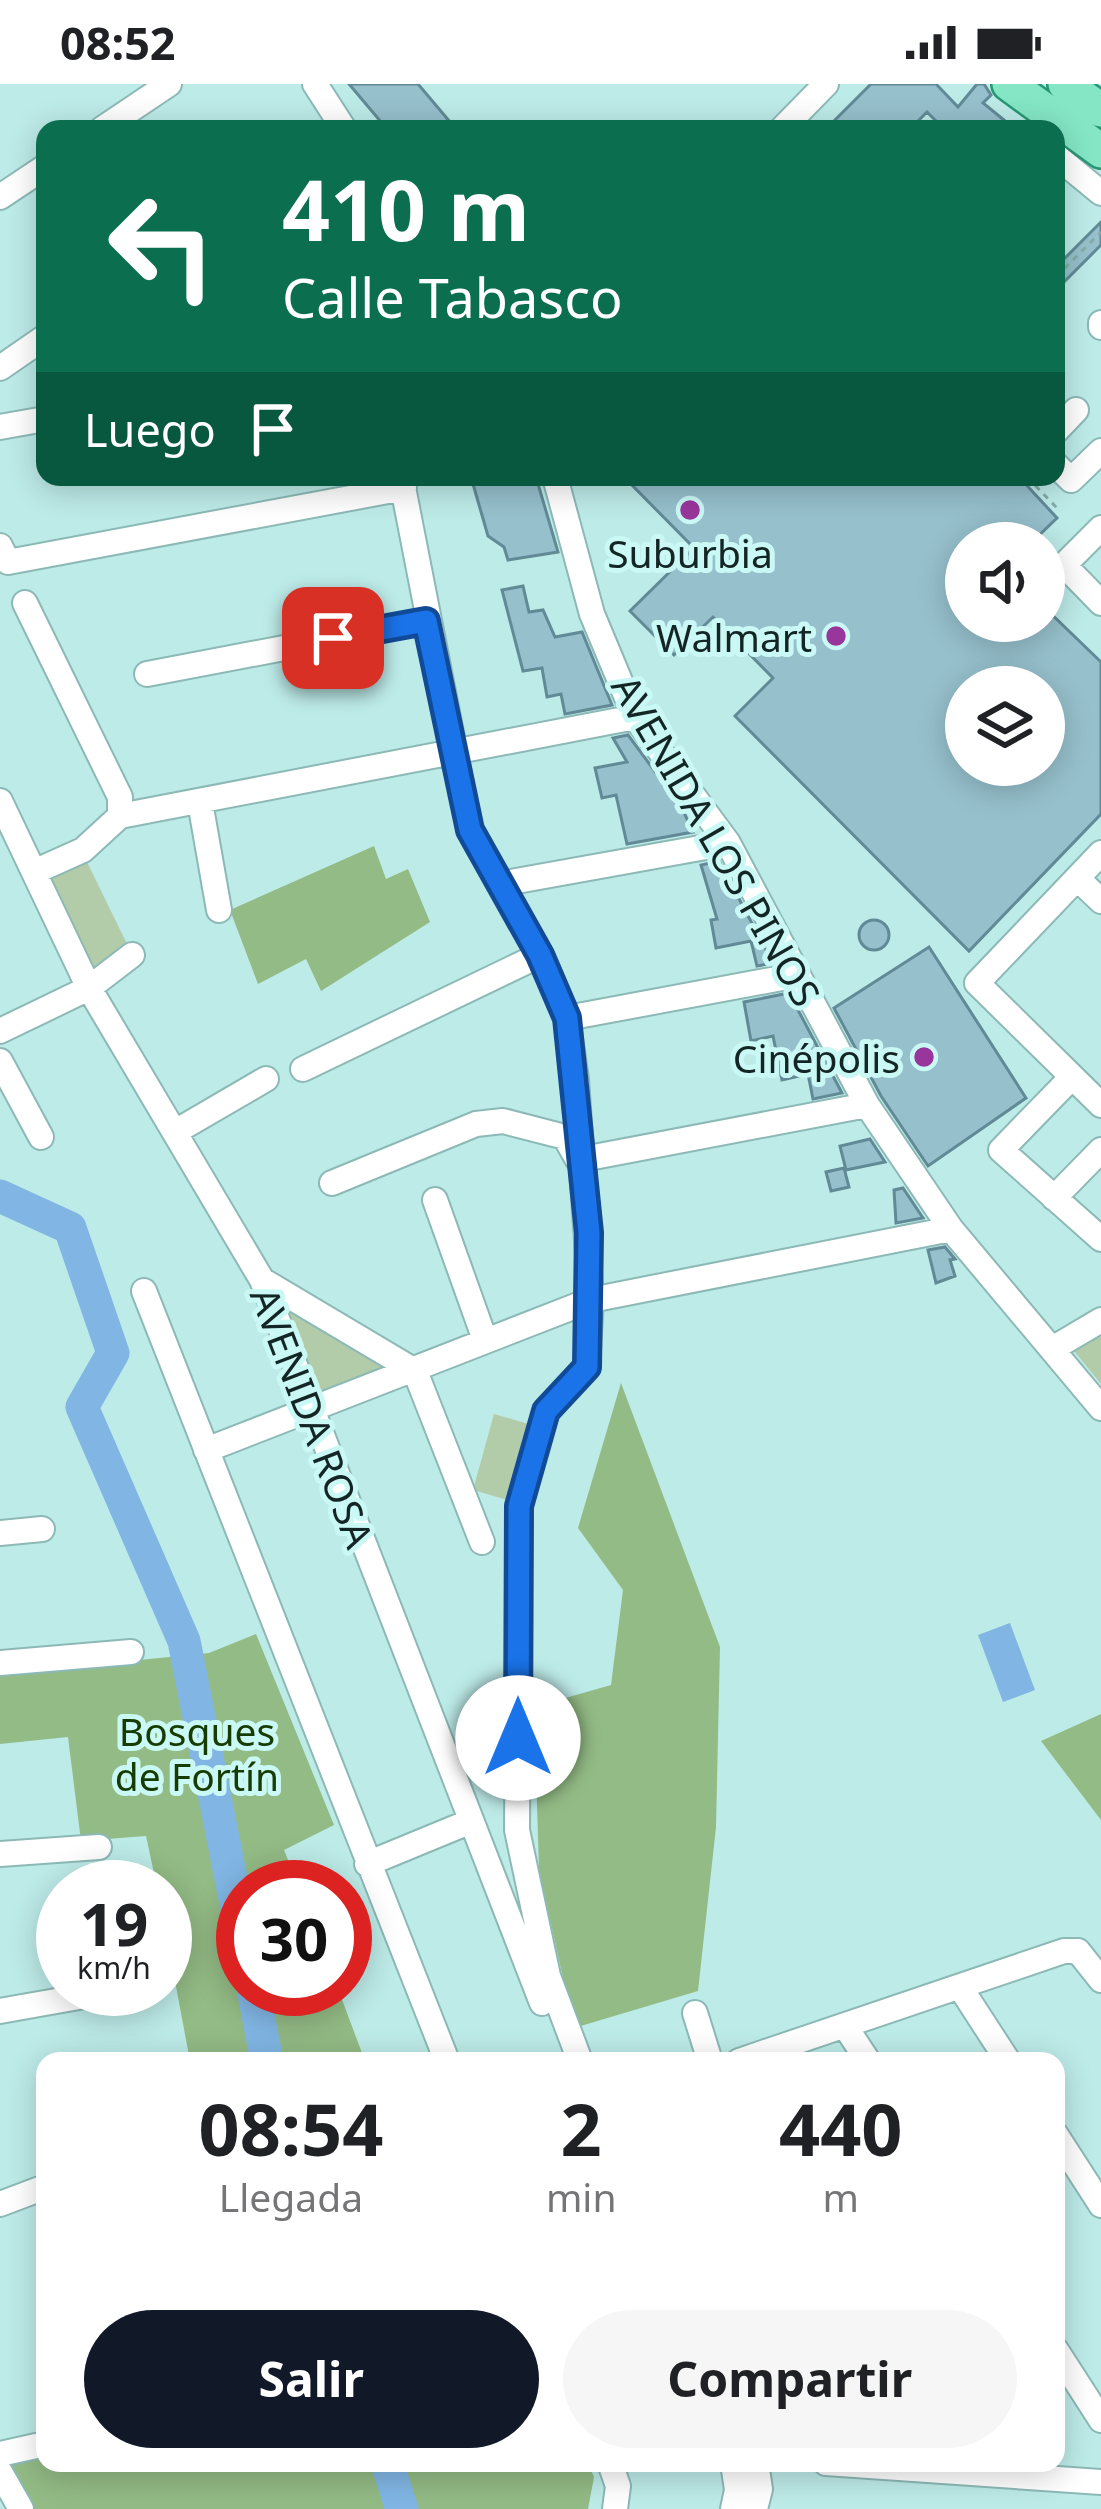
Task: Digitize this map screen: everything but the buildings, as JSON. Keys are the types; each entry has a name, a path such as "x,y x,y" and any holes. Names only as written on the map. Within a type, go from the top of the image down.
{"main road":[{"path":"1010,84 1045,120"},
{"path":"1065,84 1101,110"}],"street":[{"path":"115,120 169,84"},
{"path":"315,84 338,120"},
{"path":"791,120 826,84"},
{"path":"1080,155 1101,193"},
{"path":"0,197 36,173"},
{"path":"0,368 36,343"},
{"path":"1065,422 1076,410"},
{"path":"0,428 36,421"},
{"path":"1065,474 1071,480 1098,457"},
{"path":"4,554 380,486"},
{"path":"403,486 470,830 540,955 567,1018 576,1079 591,1300 587,1367 546,1411 519,1506 517,1830 548,1976 577,2052"},
{"name":"AVENIDA LOS PINOS","path":"556,486 592,614 635,717 728,843 867,1105 951,1229 1101,1408"},
{"path":"1101,528 1064,565 1101,603"},
{"path":"25,603 120,797 120,816"},
{"path":"147,674 426,621"},
{"path":"34,872 83,850 120,816 635,717"},
{"name":"AVENIDA ROSA","path":"0,801 89,988 262,1280 562,2052"},
{"path":"200,802 219,910"},
{"path":"500,884 728,843"},
{"path":"1101,853 977,982 1101,1105"},
{"path":"1077,878 1101,901"},
{"path":"0,1031 89,988 132,955"},
{"path":"303,1069 540,955"},
{"path":"567,1018 799,975"},
{"path":"0,1061 41,1138"},
{"path":"1072,1077 1000,1150 1101,1239"},
{"path":"175,1132 266,1079"},
{"path":"578,1160 867,1105"},
{"path":"332,1183 476,1124 503,1121 565,1137 578,1160"},
{"path":"1054,1198 1101,1150"},
{"path":"435,1200 484,1340"},
{"path":"206,1450 591,1300 951,1229"},
{"path":"262,1280 415,1371 482,1542"},
{"path":"144,1291 365,1860"},
{"path":"1052,1348 1101,1320"},
{"path":"0,1533 41,1529"},
{"path":"0,1664 131,1652"},
{"path":"372,1862 470,1822"},
{"path":"0,1854 99,1847"},
{"path":"372,1876 443,2052"},
{"path":"766,2052 1078,1951 1101,1980"},
{"path":"960,1987 1002,2052"},
{"path":"0,2011 36,2005"},
{"path":"695,2013 707,2052"},
{"path":"845,2026 862,2052"},
{"path":"1065,2149 1101,2205"},
{"path":"0,2204 36,2190"},
{"path":"1065,2364 1101,2420"},
{"path":"0,2453 36,2446"},
{"path":"0,2472 21,2509"},
{"path":"613,2472 618,2486 615,2509"},
{"path":"733,2509 734,2472"},
{"path":"755,2509 760,2489 757,2472"},
{"path":"1017,2472 1101,2482"}],"path":[{"path":"1065,268 1101,232"},
{"path":"1038,486 1057,508"}],"green space":[{"path":"374,846 386,879 408,869 430,922 321,991 306,959 258,984 230,910"},
{"path":"87,862 128,946 94,972 49,879"},
{"path":"281,1304 390,1367 319,1398"},
{"path":"1101,1334 1101,1384 1074,1351"},
{"path":"621,1383 720,1647 716,1827 698,1991 574,2028 539,1869 534,1707 611,1685 623,1590 578,1528"},
{"path":"494,1414 532,1425 511,1501 473,1490"},
{"name":"Bosques de Fortín","path":"256,1634 334,1825 284,1850 288,1860 216,1860 216,2016 348,2016 362,2052 188,2052 182,2016 192,2016 192,1860 151,1860 146,1836 81,1841 68,1737 0,1744 0,1674 209,1653"},
{"path":"1101,1714 1101,1820 1041,1741"},
{"path":"36,2460 36,2472 592,2472 594,2477 588,2509 33,2509 5,2465"}],"water":[{"path":"1010,1623 1035,1690 1003,1702 978,1635"}],"waterway":[{"path":"0,1196 70,1228 113,1353 82,1407 184,1641 227,1860"},
{"path":"258,2016 265,2052"},
{"path":"390,2472 402,2509"}],"place":[{"name":"Suburbia","path":"690,510"},
{"name":"Walmart","path":"836,636"},
{"name":"Cinépolis","path":"924,1057"}],"route":[{"path":"333,638 426,621 470,830 522,919 567,1018 589,1233 587,1367 546,1411 519,1506 518,1738"}]}
